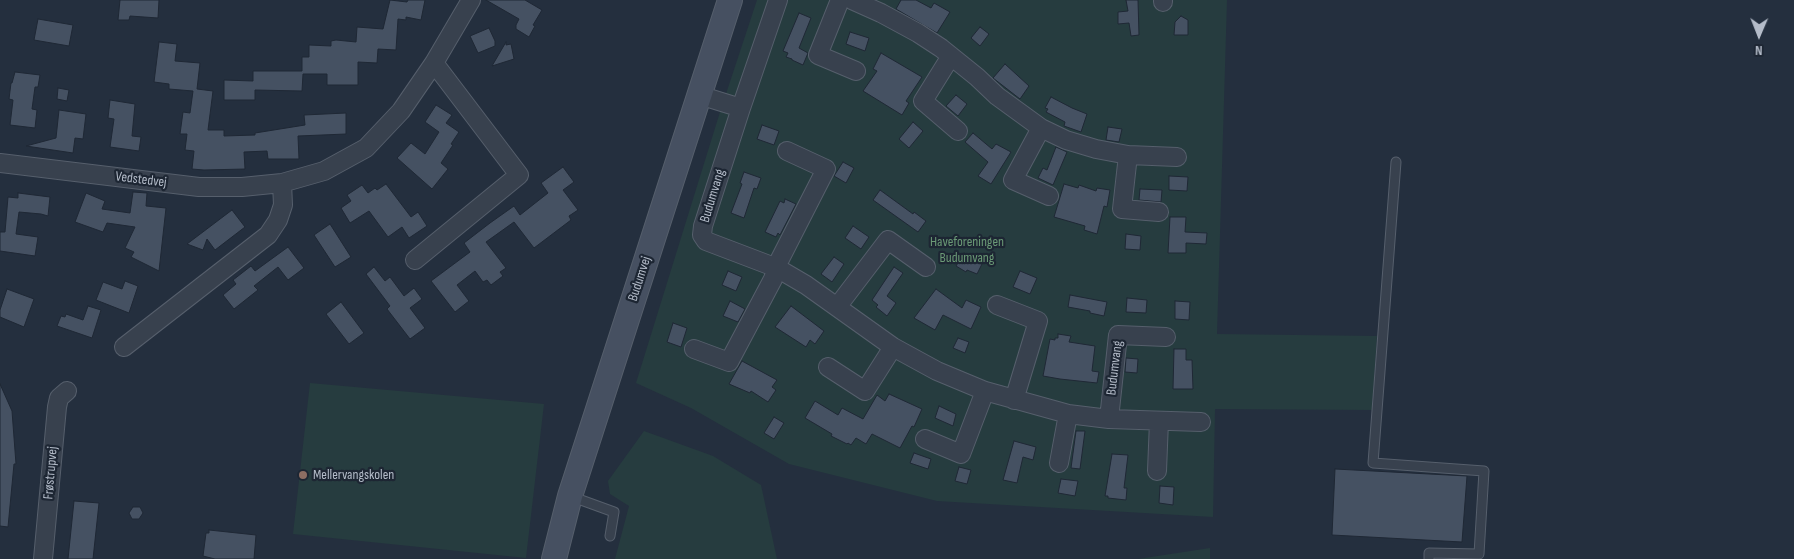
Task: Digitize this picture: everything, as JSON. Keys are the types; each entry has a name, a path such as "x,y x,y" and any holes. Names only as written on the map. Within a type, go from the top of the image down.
{"street":[{"name":"Vedstedvej","path":"0,162 199,187 242,188 282,183 324,171 366,148 401,111 434,63 471,0"},
{"name":"Budumvej","path":"554,559 570,496 730,0"},
{"name":"Budumvang","path":"778,0 702,226 702,235 706,241 714,246 776,268 806,285 893,347 937,371 985,391 1068,414 1109,419 1201,422"},
{"path":"840,0 818,54 856,71"},
{"path":"852,0 918,33 951,56 997,96 1041,128 1066,140 1096,149 1128,155 1177,157"},
{"path":"951,56 923,101 958,131"},
{"path":"415,260 520,175 434,63"},
{"path":"699,95 741,108"},
{"path":"1041,128 1013,180 1049,196"},
{"path":"694,349 729,362 773,279 779,261 826,169 787,151"},
{"path":"1128,155 1122,209 1159,212"},
{"path":"124,347 268,235 278,220 283,205 282,183"},
{"path":"837,307 888,240 926,267"},
{"path":"997,305 1038,321 1014,400"},
{"name":"Budumvang","path":"1109,419 1118,335 1166,337"},
{"path":"828,367 865,391 893,347"},
{"name":"Frøstrupvej","path":"43,559 57,407 59,398 67,390"},
{"path":"925,439 961,454 985,391"},
{"path":"1059,463 1068,414"},
{"path":"1157,471 1159,421"}],"lane":[{"path":"1396,162 1373,463 1484,472 1479,554 1429,553 1429,559"},
{"path":"570,496 614,512 610,536"}],"green space":[{"name":"Haveforeningen Budumvang","path":"757,0 1227,0 1217,334 1377,336 1372,410 1215,409 1213,517 937,501 789,464 691,408 636,383 720,112"},
{"path":"310,383 544,404 526,558 293,534"},
{"path":"644,431 713,456 761,485 777,559 615,559 629,506 610,494 608,481"},
{"path":"1210,548 1210,559 1138,559"}],"building":[{"path":"120,0 159,0 158,18 130,16 129,20 118,20"},
{"path":"390,0 407,2 408,0 425,0 421,20 406,17 406,20 398,19 396,50 378,49 377,63 358,62 358,85 327,85 327,74 303,74 302,91 255,90 255,100 224,100 224,80 253,81 253,71 302,71 302,57 309,57 309,45 331,46 331,41 336,40 356,42 357,27 383,29"},
{"path":"486,0 525,0 542,10 533,25 535,26 529,37 516,29 519,19"},
{"path":"901,0 916,0 931,8 934,3 950,12 937,33 896,9"},
{"path":"1126,0 1138,0 1139,35 1131,36 1129,23 1118,24 1118,12 1128,11"},
{"path":"799,13 811,18 799,48 808,53 803,65 786,57 788,53 783,51"},
{"path":"1181,16 1188,20 1188,35 1174,35 1175,22"},
{"path":"38,19 73,25 69,46 34,40"},
{"path":"980,27 989,34 980,46 971,38"},
{"path":"489,28 495,41 495,46 478,53 470,36"},
{"path":"850,32 869,38 865,51 846,44"},
{"path":"159,42 177,44 175,61 200,63 197,89 213,91 208,130 224,130 224,136 255,135 255,133 305,125 304,115 346,113 346,134 298,136 299,159 268,159 267,151 244,152 245,169 192,169 194,151 185,150 187,134 180,134 183,112 190,113 193,91 169,89 169,84 154,82"},
{"path":"506,42 506,45 511,44 514,59 492,66"},
{"path":"881,53 922,77 906,101 909,103 902,115 863,91 877,71 873,69"},
{"path":"1005,64 1029,86 1020,99 993,78"},
{"path":"15,72 40,75 38,87 35,87 32,109 37,110 35,128 10,125 13,100 9,99 11,83"},
{"path":"58,88 69,90 67,101 57,99"},
{"path":"956,95 967,104 958,116 946,106"},
{"path":"1051,97 1087,114 1081,132 1064,126 1065,122 1046,112 1048,109 1045,108"},
{"path":"110,100 135,104 132,136 141,137 139,151 110,147 114,119 108,118"},
{"path":"436,105 452,115 446,123 459,132 441,163 448,169 432,189 397,158 411,143 425,154 439,132 425,122"},
{"path":"59,110 86,114 83,139 75,138 73,153 26,146 56,138"},
{"path":"913,122 923,131 909,148 899,139"},
{"path":"762,125 779,131 774,145 757,139"},
{"path":"1108,127 1122,129 1119,142 1106,140"},
{"path":"973,133 992,149 996,144 1011,152 991,184 978,176 988,162 965,142"},
{"path":"1056,147 1067,152 1053,185 1038,178 1043,168 1047,170"},
{"path":"843,162 854,168 846,183 834,176"},
{"path":"563,167 574,182 563,190 578,210 569,216 571,220 534,248 514,222 486,242 506,268 500,272 503,276 491,285 487,280 483,282 475,271 457,285 469,301 455,312 431,281 470,252 464,243 490,223 514,206 520,215 548,193 541,183"},
{"path":"744,172 761,178 757,189 754,188 744,218 731,213 742,184 740,183"},
{"path":"1169,176 1188,177 1187,191 1169,190"},
{"path":"386,184 411,217 418,212 427,226 409,238 402,227 388,237 369,211 350,223 341,208 351,201 347,195 362,185 368,193"},
{"path":"1064,184 1078,188 1079,185 1096,191 1097,188 1110,190 1107,207 1104,206 1097,234 1084,230 1085,226 1054,217"},
{"path":"1140,189 1162,190 1161,202 1139,200"},
{"path":"880,190 926,221 918,232 873,200"},
{"path":"133,192 147,193 146,206 166,208 159,271 131,257 134,252 125,248 135,227 107,223 103,232 75,222 86,193 105,201 102,209 130,213"},
{"path":"18,193 50,197 48,216 19,212 16,234 38,237 35,256 0,251 0,232 5,232 8,197 18,198"},
{"path":"785,199 796,204 780,235 778,233 776,237 765,232 780,201 784,203"},
{"path":"232,210 245,227 215,250 207,239 203,250 187,244"},
{"path":"1170,217 1186,217 1185,232 1207,233 1206,244 1186,243 1186,253 1168,253"},
{"path":"330,224 351,257 335,267 314,235"},
{"path":"853,226 869,237 861,249 845,238"},
{"path":"1126,234 1141,236 1140,250 1125,249"},
{"path":"288,247 304,268 288,280 278,267 254,286 258,290 234,309 223,295 236,284 233,280 251,266 255,271"},
{"path":"964,253 982,264 977,274 967,270 966,272 956,266"},
{"path":"834,257 844,264 832,282 821,274"},
{"path":"374,267 385,281 390,277 404,296 414,288 422,299 410,308 425,328 410,339 387,309 390,306 366,274"},
{"path":"894,267 903,273 887,296 896,303 887,316 876,307 878,305 872,300"},
{"path":"728,271 742,277 736,291 722,285"},
{"path":"1020,271 1037,278 1030,294 1013,287"},
{"path":"125,281 138,286 129,313 96,300 103,282 122,289"},
{"path":"7,289 34,299 24,327 0,317 0,310"},
{"path":"936,289 962,308 966,300 981,307 971,329 943,315 935,330 914,318"},
{"path":"1070,295 1107,302 1104,316 1068,307"},
{"path":"1127,298 1147,300 1146,313 1126,312"},
{"path":"730,301 745,309 738,322 723,316"},
{"path":"1175,301 1190,302 1189,320 1175,319"},
{"path":"341,302 364,333 349,344 326,314"},
{"path":"88,306 101,310 92,338 57,326 61,316 65,317 66,314 83,320"},
{"path":"791,306 824,331 815,344 810,340 806,347 775,327"},
{"path":"673,323 687,328 681,347 667,342"},
{"path":"1058,334 1071,336 1069,342 1095,346 1092,371 1099,372 1097,383 1043,376 1050,339 1055,340 1055,338 1058,338"},
{"path":"958,338 969,342 965,353 953,348"},
{"path":"1174,349 1186,349 1186,360 1192,360 1193,389 1173,389"},
{"path":"1126,358 1138,359 1137,373 1125,372"},
{"path":"742,361 777,380 772,387 776,390 768,402 751,391 750,393 729,384"},
{"path":"0,384 12,411 16,464 14,464 8,527 0,526"},
{"path":"889,394 922,409 914,427 912,426 900,448 872,434 866,444 856,438 851,445 847,444 831,436 832,434 805,418 815,401 838,415 842,408 863,419 877,395 885,401"},
{"path":"939,406 956,414 953,426 935,418"},
{"path":"774,417 784,423 774,439 764,433"},
{"path":"1076,431 1085,431 1080,469 1071,468"},
{"path":"1014,441 1036,447 1033,460 1023,457 1017,483 1003,480"},
{"path":"914,453 931,459 928,469 910,463"},
{"path":"1112,454 1128,455 1124,488 1127,488 1126,500 1105,496"},
{"path":"959,467 971,470 967,484 955,481"},
{"path":"1335,469 1467,476 1462,542 1332,535"},
{"path":"1061,479 1078,481 1075,496 1058,493"},
{"path":"1160,486 1174,487 1173,505 1159,503"},
{"path":"74,501 99,503 93,559 68,559"},
{"path":"133,507 140,507 143,513 139,519 132,519 129,513"},
{"path":"209,530 256,535 254,559 215,559 203,556 206,533 209,533"}],"place":[{"name":"Mellervangskolen","path":"303,475"}]}
